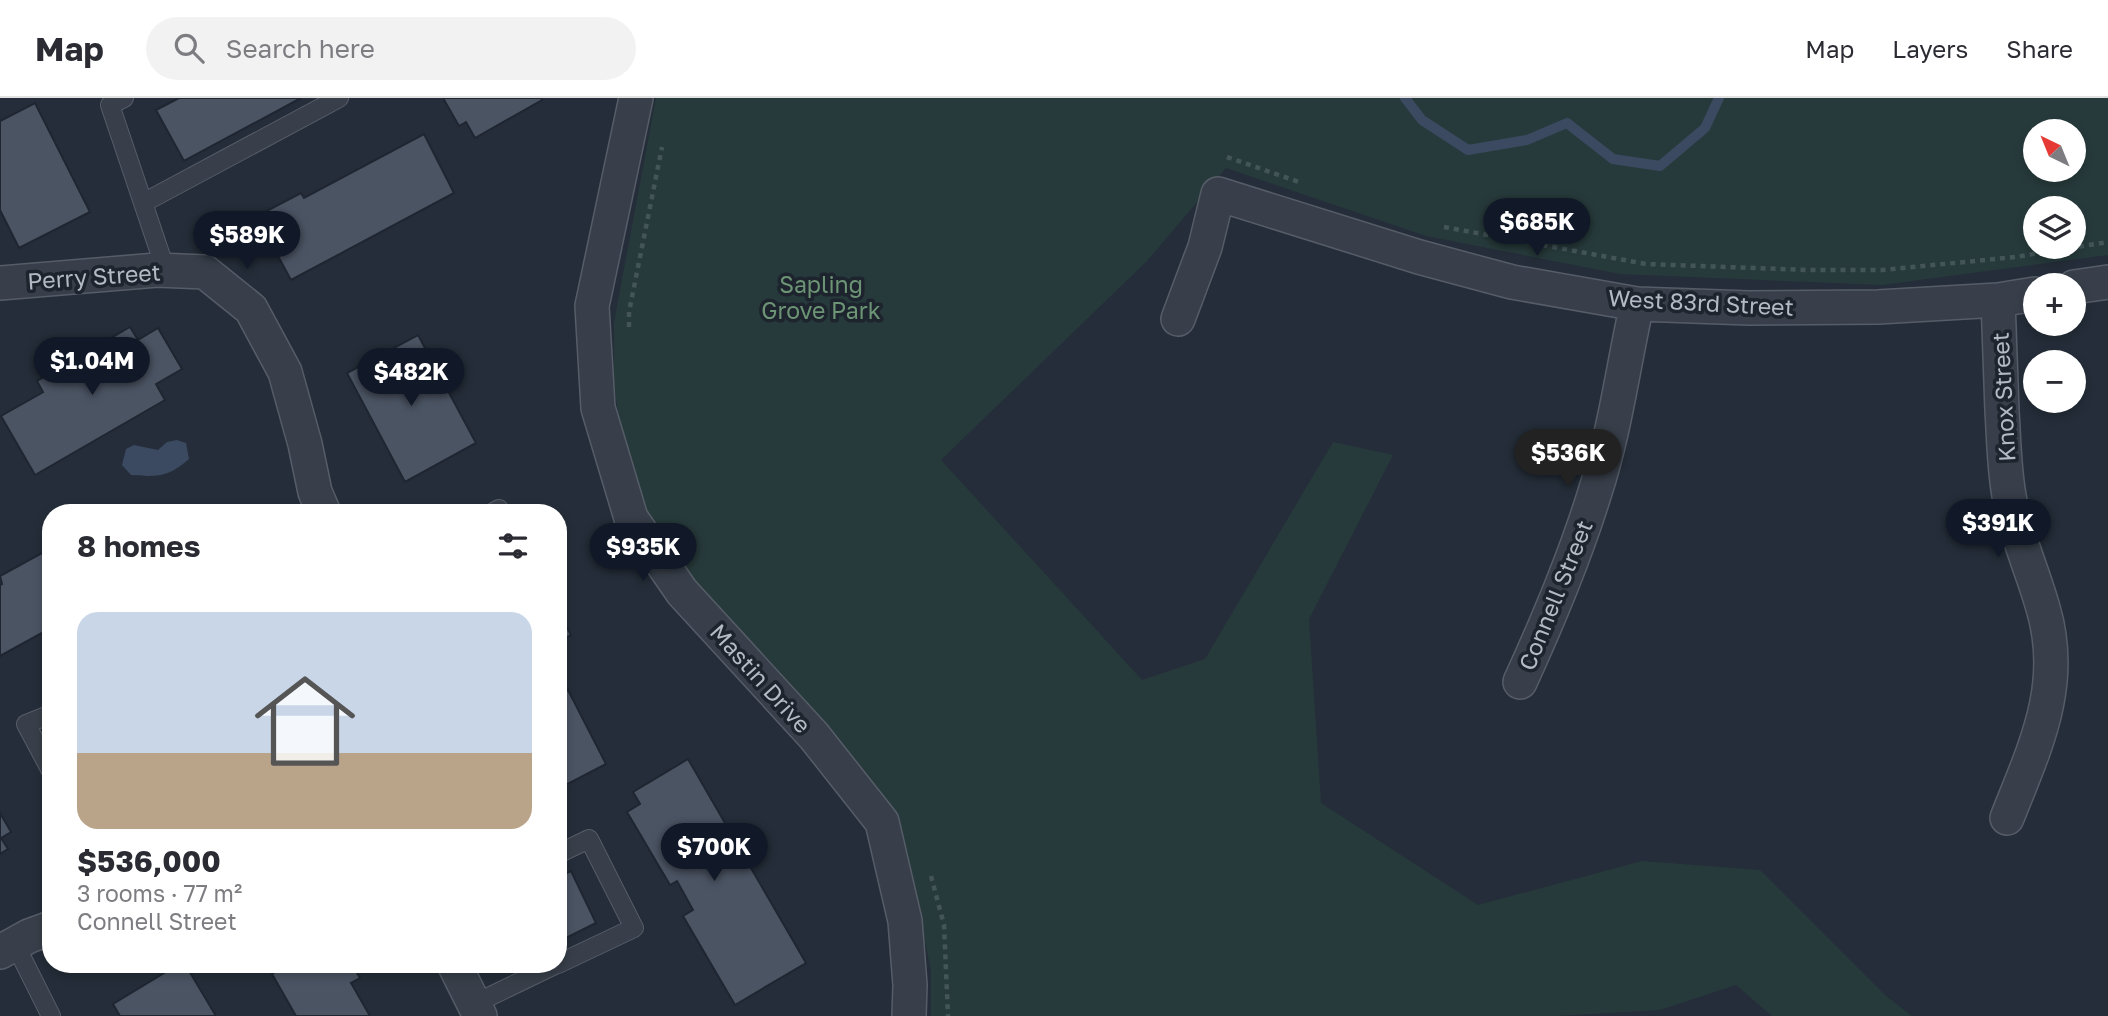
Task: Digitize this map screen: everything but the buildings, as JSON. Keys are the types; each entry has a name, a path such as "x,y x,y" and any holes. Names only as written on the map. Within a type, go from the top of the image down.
{"street":[{"name":"Mastin Drive","path":"636,98 592,306 598,408 631,518 682,592 814,736 882,822 905,921 910,985 909,1016"},
{"name":"West 83rd Street","path":"1178,319 1205,247 1218,194 1419,257 1512,282 1637,304 1749,308 1878,307 1998,300 2023,296"},
{"name":"Perry Street","path":"0,283 166,271 205,272 251,309 285,372 320,504"},
{"path":"2086,285 2108,282"},
{"name":"Knox Street","path":"1998,300 2004,450 2010,501 2029,570 2044,609 2052,659 2049,701 2037,741 2007,818"},
{"name":"Connell Street","path":"1520,682 1542,634 1595,492 1620,394 1637,304"},
{"path":"7,948 42,932"},
{"path":"458,973 477,1010"}],"lane":[{"path":"124,98 110,105 166,271"},
{"path":"143,203 340,98"},
{"path":"42,718 26,724 42,755"},
{"path":"567,850 589,839 634,928 567,960"},
{"path":"7,948 51,1016"},
{"path":"477,1010 542,973"}],"path":[{"path":"629,337 629,312 664,136"},
{"path":"1227,157 1308,185"},
{"path":"1443,226 1646,264 1808,270 1883,270 2015,257 2108,242"},
{"path":"929,867 944,925 948,1016"}],"green space":[{"name":"Sapling Grove Park","path":"656,98 2108,98 2108,255 2086,258 2086,196 2023,196 2023,259 2078,259 1882,285 1620,274 1426,236 1226,168 1147,261 941,460 1142,680 1205,659 1333,442 1393,455 1309,619 1321,803 1478,905 1642,861 1760,870 1886,996 1912,1016 1772,1016 1736,985 1660,1010 1556,1016 931,1016 931,971 910,868 889,805 694,582 648,515 623,448 614,383 614,322"}],"water":[{"path":"177,440 186,443 189,459 169,473 156,476 131,475 122,465 126,449 134,445 158,450 167,442"}],"waterway":[{"path":"1405,98 1422,120 1468,150 1527,140 1567,123 1613,159 1660,166 1705,128 1719,98"}]}
